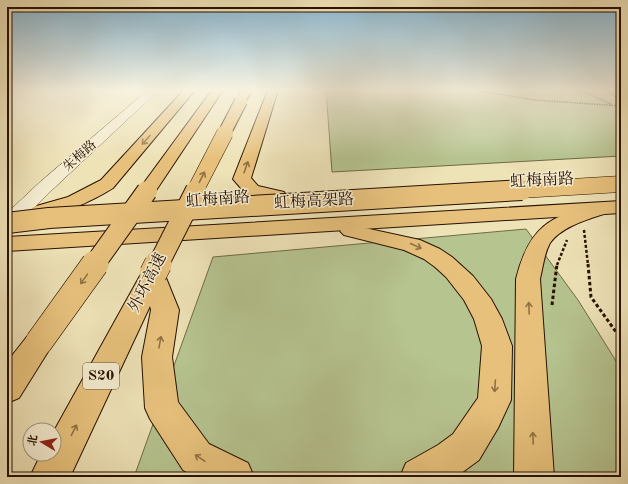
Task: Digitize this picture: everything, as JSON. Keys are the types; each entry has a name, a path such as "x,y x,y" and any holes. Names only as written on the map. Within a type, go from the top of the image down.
{"main road":[{"path":"40,212 68,204 91,195 107,184 170,113"},
{"path":"7,388 202,113"},
{"name":"外环高速","path":"50,477 235,113"},
{"path":"265,113 242,179 252,190 277,196"},
{"name":"虹梅南路","path":"10,218 40,212 277,196 621,177"},
{"name":"虹梅高架路","path":"10,218 72,217 621,184"},
{"name":"虹梅高架路","path":"7,233 614,204"},
{"name":"虹梅南路","path":"7,244 552,212 614,204"},
{"path":"534,477 528,279 535,250 548,232 567,220 614,204"},
{"name":"虹梅南路","path":"7,255 514,220 539,216 552,212"},
{"path":"351,231 372,237 390,238 412,244 433,255 458,274 484,307 498,347 494,402 465,448 420,477"},
{"path":"153,274 165,310 157,357 162,408 196,457 234,477"},
{"path":"7,365 39,342"}],"street":[{"name":"朱梅路","path":"10,218 129,113"}],"path":[{"path":"580,230 584,226 590,297 621,339"},
{"path":"552,310 557,264 566,241 570,237"}],"green space":[{"path":"328,113 621,113 621,156 332,172"},
{"path":"526,229 578,300 621,369 621,477 134,477 213,257"}]}
